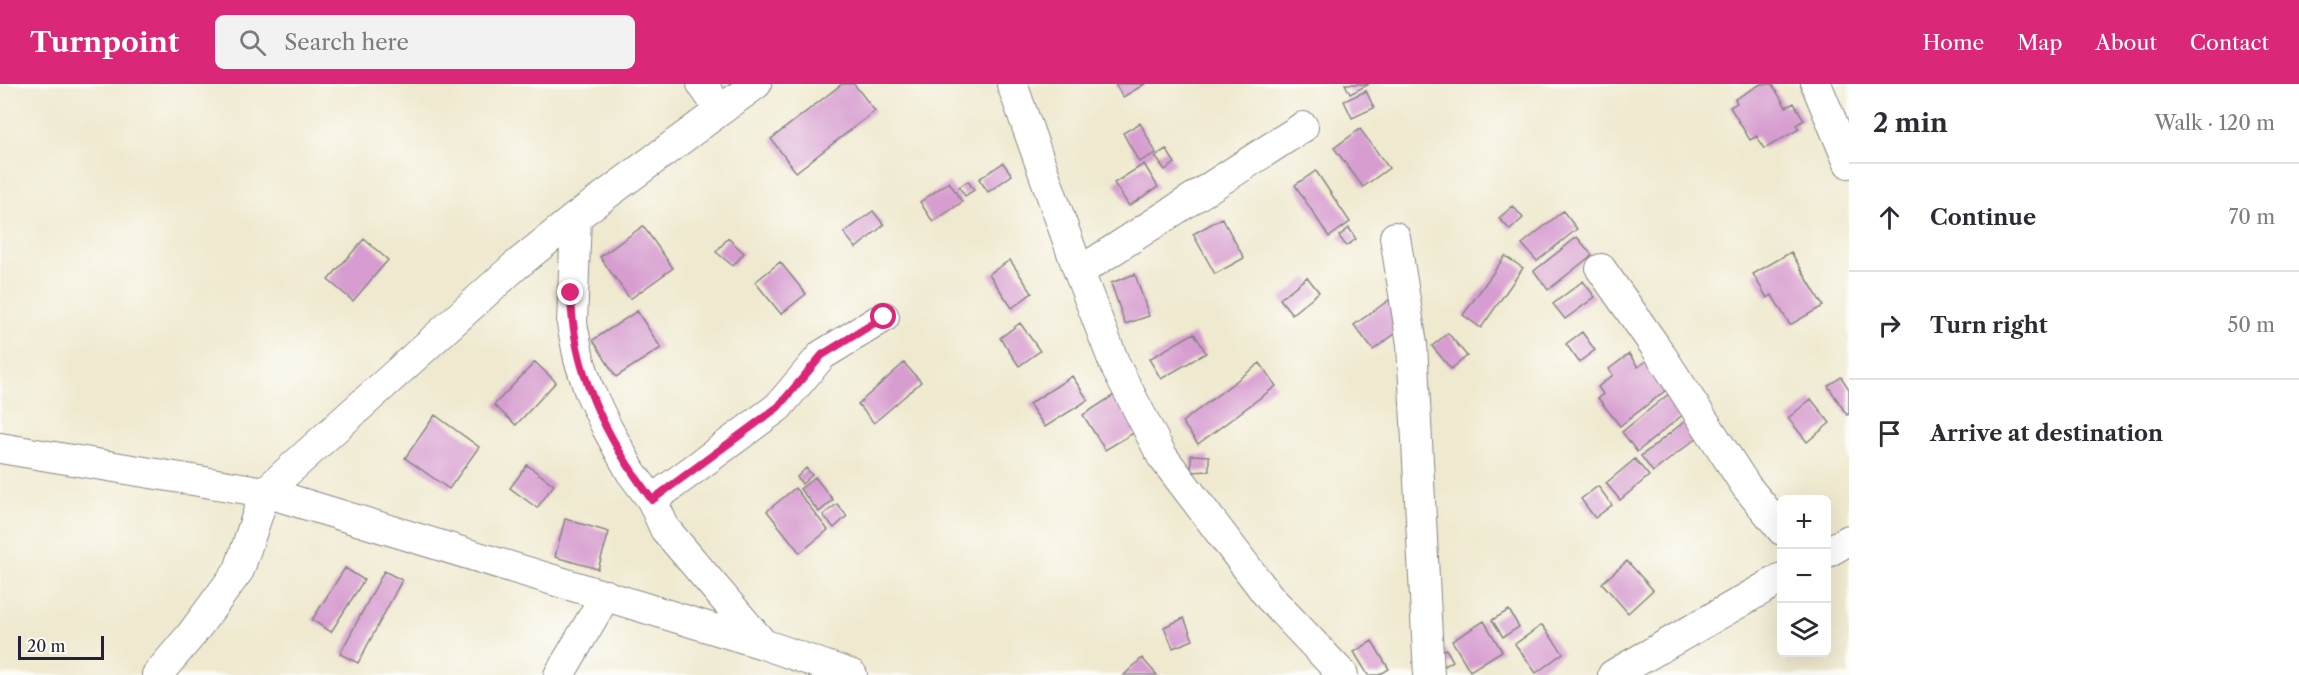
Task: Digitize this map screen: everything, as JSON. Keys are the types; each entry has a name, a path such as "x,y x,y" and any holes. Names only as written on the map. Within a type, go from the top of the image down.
{"street":[{"path":"702,84 720,110"},
{"path":"157,675 191,635 239,570 266,492 514,267 576,217 756,84"},
{"path":"1012,84 1078,272 1115,365 1161,456 1270,598 1343,675"},
{"path":"1816,84 1849,163"},
{"path":"1078,272 1303,127"},
{"path":"576,217 572,324 579,359 589,390 631,472 652,500 665,529 763,644"},
{"path":"1395,237 1412,344 1429,675"},
{"path":"1601,269 1655,346 1746,486 1777,524"},
{"path":"652,500 778,407 822,355 884,317"},
{"path":"0,448 266,492 763,644 852,675"},
{"path":"1831,551 1849,540"},
{"path":"1613,675 1777,581"},
{"path":"559,675 606,595"}],"building":[{"path":"842,84 854,84 875,111 796,172 771,139"},
{"path":"1115,84 1145,84 1123,97"},
{"path":"1345,84 1369,84 1350,94"},
{"path":"1761,84 1772,84 1786,107 1794,103 1804,120 1796,125 1799,129 1764,149 1757,136 1750,140 1730,107 1737,103 1735,99"},
{"path":"1366,91 1374,108 1352,118 1344,101"},
{"path":"1140,123 1156,153 1139,162 1123,133"},
{"path":"1360,129 1389,168 1363,187 1334,148"},
{"path":"1166,149 1175,163 1165,170 1155,156"},
{"path":"1003,163 1012,175 988,192 979,179"},
{"path":"1144,164 1158,187 1129,206 1114,183"},
{"path":"1316,171 1350,222 1329,237 1295,185"},
{"path":"968,181 974,190 965,196 959,187"},
{"path":"949,182 962,202 933,222 920,202"},
{"path":"1513,206 1523,218 1510,230 1499,218"},
{"path":"873,211 884,225 856,248 844,233"},
{"path":"1563,211 1577,229 1537,261 1522,244"},
{"path":"1222,218 1244,258 1215,274 1193,234"},
{"path":"643,226 673,268 630,299 600,257"},
{"path":"1349,228 1356,239 1346,246 1339,236"},
{"path":"1577,237 1592,255 1548,290 1534,271"},
{"path":"728,238 744,253 733,266 716,252"},
{"path":"364,239 388,260 353,301 328,280"},
{"path":"1791,252 1823,306 1790,325 1772,295 1767,298 1753,274"},
{"path":"1505,256 1523,268 1481,328 1463,315"},
{"path":"1010,260 1032,293 1012,308 989,274"},
{"path":"780,262 806,294 781,314 755,282"},
{"path":"1135,274 1149,316 1125,324 1111,283"},
{"path":"1307,277 1319,292 1292,314 1280,299"},
{"path":"1583,281 1595,297 1565,319 1553,304"},
{"path":"1389,300 1407,325 1373,350 1354,325"},
{"path":"637,311 661,348 616,377 593,340"},
{"path":"1020,323 1040,351 1019,366 1000,338"},
{"path":"1582,332 1595,350 1579,362 1566,344"},
{"path":"1194,333 1206,353 1161,379 1149,359"},
{"path":"1448,333 1467,356 1451,369 1432,346"},
{"path":"1629,354 1638,367 1649,359 1670,387 1620,426 1598,398 1603,394 1598,387 1613,375 1609,369"},
{"path":"535,362 556,382 516,425 494,405"},
{"path":"904,363 921,382 874,423 858,404"},
{"path":"1260,363 1276,386 1198,444 1182,422"},
{"path":"1072,376 1088,400 1045,427 1029,404"},
{"path":"1841,377 1849,389 1849,414 1847,415 1828,386"},
{"path":"1671,392 1686,412 1637,452 1622,432"},
{"path":"1114,395 1137,431 1105,450 1083,415"},
{"path":"1811,399 1830,423 1807,442 1788,418"},
{"path":"435,415 479,447 449,489 405,458"},
{"path":"1689,418 1702,434 1653,472 1641,456"},
{"path":"1191,455 1209,456 1209,471 1191,472"},
{"path":"1635,459 1649,476 1620,500 1606,483"},
{"path":"527,465 554,485 537,508 510,488"},
{"path":"806,468 812,475 802,484 797,477"},
{"path":"815,477 833,500 819,512 800,489"},
{"path":"1598,486 1612,505 1595,518 1581,499"},
{"path":"795,488 828,530 800,553 767,511"},
{"path":"837,504 847,516 834,528 823,515"},
{"path":"565,519 609,532 598,569 555,557"},
{"path":"1627,561 1653,590 1628,613 1602,583"},
{"path":"345,568 364,580 331,632 312,620"},
{"path":"384,571 402,580 358,663 340,654"},
{"path":"1509,610 1519,627 1503,637 1492,620"},
{"path":"1184,618 1193,640 1173,648 1164,627"},
{"path":"1484,621 1502,651 1470,671 1452,641"},
{"path":"1542,625 1563,653 1536,673 1515,644"},
{"path":"1372,641 1389,669 1379,675 1368,675 1354,652"},
{"path":"1446,649 1453,661 1445,666 1437,654"},
{"path":"1142,658 1157,675 1124,675"}],"route":[{"path":"571,293 572,324 579,359 589,390 631,472 652,500 778,407 822,355 884,317"}]}
